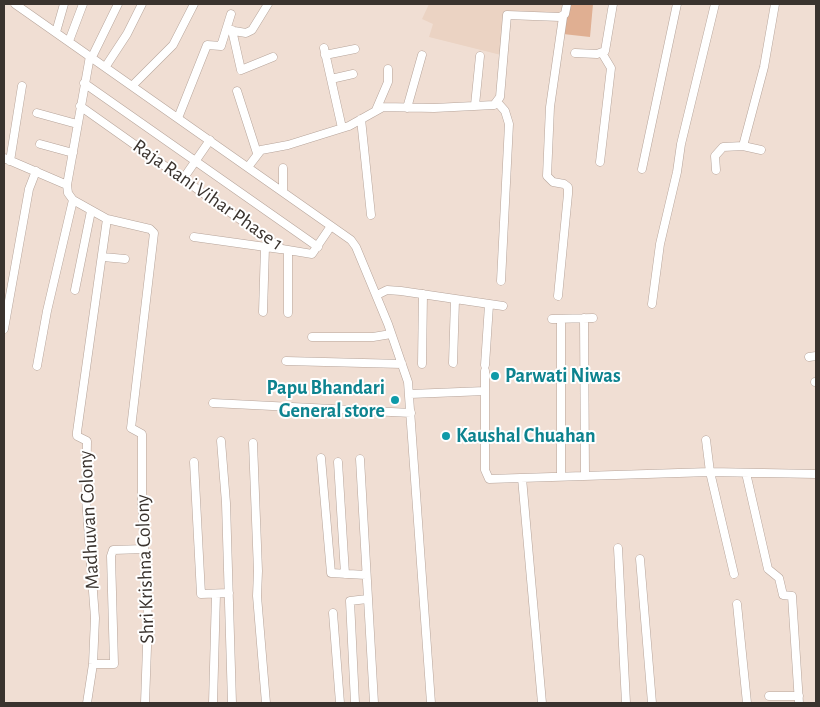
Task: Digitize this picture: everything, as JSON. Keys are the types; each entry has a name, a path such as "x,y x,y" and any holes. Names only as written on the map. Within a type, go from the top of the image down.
{"street":[{"path":"15,4 106,66 351,240 356,247 379,294 410,394 431,703"},
{"path":"27,12 30,4"},
{"path":"56,32 64,4"},
{"path":"69,41 83,4"},
{"path":"108,219 73,200 68,193 67,185 84,83 91,56 118,4"},
{"path":"106,66 127,34 142,4"},
{"path":"229,30 246,33 252,30 268,4"},
{"path":"558,296 568,187 564,184 553,182 547,176 550,108 563,17 567,4"},
{"path":"602,53 606,45 613,4"},
{"path":"642,169 677,4"},
{"path":"652,304 660,244 681,144 715,4"},
{"path":"743,146 764,68 775,4"},
{"path":"132,86 172,45 192,5"},
{"path":"178,118 207,45 221,46 229,30 231,14"},
{"path":"498,103 507,15 563,17"},
{"path":"229,30 241,70 273,57"},
{"path":"342,128 325,52 354,49"},
{"path":"575,53 602,53"},
{"path":"600,162 611,68 602,53"},
{"path":"407,108 422,55"},
{"path":"475,105 480,56"},
{"path":"376,110 388,82 388,69"},
{"path":"331,79 353,74"},
{"path":"84,83 318,247 330,226"},
{"path":"22,86 7,159 67,185"},
{"path":"237,91 257,153"},
{"path":"248,167 257,153 264,149 288,145 342,128 383,107 407,108 498,103"},
{"path":"498,103 505,111 509,124 501,281"},
{"name":"Raja Rani Vihar Phase 1","path":"80,106 285,250 309,255 318,247"},
{"path":"37,113 77,124"},
{"path":"361,119 371,215"},
{"path":"183,179 210,140"},
{"path":"40,144 73,154"},
{"path":"716,170 715,156 723,146 743,146 761,150"},
{"path":"283,168 283,192"},
{"path":"4,329 30,188 36,171"},
{"path":"37,366 47,311 73,200"},
{"path":"75,290 91,211"},
{"name":"Madhuvan Colony","path":"87,703 93,664 95,618 86,498 86,442 79,437 77,432 108,219"},
{"name":"Shri Krishna Colony","path":"108,219 150,228 154,233 131,428 142,434 144,549 148,619 145,703"},
{"path":"194,237 285,250 288,314"},
{"path":"263,312 265,247"},
{"path":"103,257 125,259"},
{"path":"379,294 387,290 503,306"},
{"path":"422,364 423,294"},
{"path":"453,362 455,300"},
{"path":"489,305 485,368 486,475 489,479 616,473 639,476 710,472 816,474"},
{"path":"584,318 585,474"},
{"path":"552,319 594,318"},
{"path":"561,319 561,476"},
{"path":"312,336 373,337 391,334"},
{"path":"286,361 402,364"},
{"path":"410,394 485,390"},
{"path":"213,404 411,413"},
{"path":"706,440 710,472 734,574"},
{"path":"221,441 229,593 232,703"},
{"path":"253,443 258,571 257,596 266,703"},
{"path":"321,458 331,573 366,575"},
{"path":"360,459 374,703"},
{"path":"194,462 200,594 229,593"},
{"path":"338,462 345,574"},
{"path":"746,473 768,568 779,578 783,595 792,596 799,700 769,696"},
{"path":"522,478 542,703"},
{"path":"618,548 626,703"},
{"path":"93,664 114,664 111,556 113,550 144,549"},
{"path":"640,559 652,703"},
{"path":"213,703 216,594"},
{"path":"355,703 350,601 367,599"},
{"path":"737,604 746,703"},
{"path":"333,613 340,703"}],"shaded area":[{"path":"429,4 564,4 563,11 559,15 504,13 501,55 429,37 433,24 422,19"},
{"path":"570,4 593,4 590,37 563,34"}],"place":[{"name":"Parwati Niwas","path":"495,376"},
{"name":"Papu Bhandari General store","path":"395,400"},
{"name":"Kaushal Chuahan","path":"446,436"}]}
